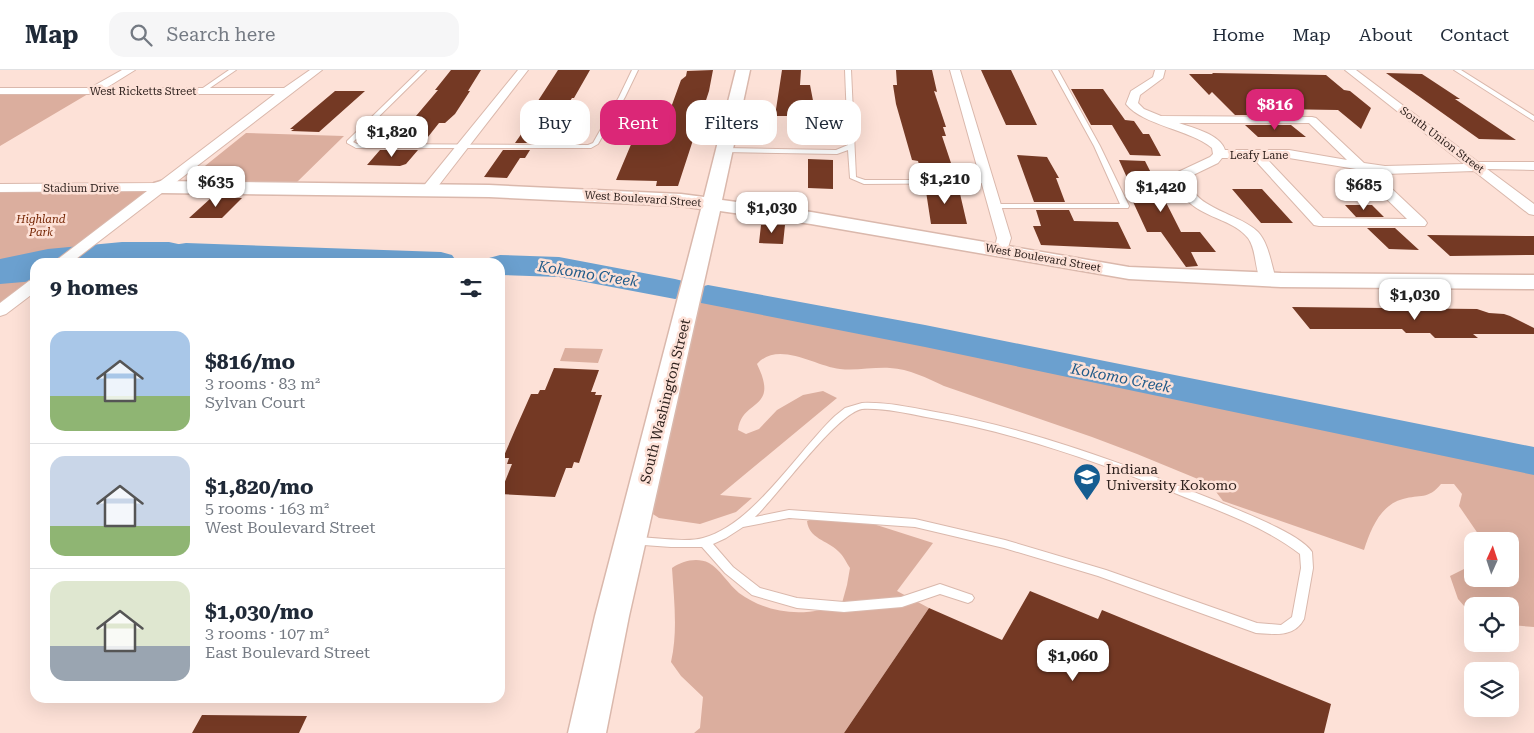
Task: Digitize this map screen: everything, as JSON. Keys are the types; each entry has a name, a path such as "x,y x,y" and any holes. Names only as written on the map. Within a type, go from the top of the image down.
{"main road":[{"name":"South Washington Street","path":"587,733 612,616 743,70"},
{"name":"West Boulevard Street","path":"161,187 594,195 712,203 811,218 1129,273 1181,277 1268,279 1534,282"}],"street":[{"path":"93,91 130,70"},
{"path":"68,258 286,91 317,70"},
{"path":"427,191 523,70"},
{"path":"955,70 1004,238 1001,251"},
{"path":"1160,70 1158,78 1135,93 1132,104 1140,111 1207,138 1218,147 1219,154 1214,160 1183,175 1184,188 1187,195 1195,203 1238,223 1254,236 1268,279"},
{"name":"South Union Street","path":"1350,70 1534,211"},
{"name":"West Ricketts Street","path":"0,91 286,91"},
{"path":"1158,119 1312,120 1420,223 1319,222 1257,155"},
{"name":"Leafy Lane","path":"1219,154 1289,154 1385,170 1406,171 1477,167"},
{"path":"1477,167 1482,165 1534,166"},
{"name":"Stadium Drive","path":"0,188 161,187"},
{"path":"0,311 30,288"}],"lane":[{"path":"202,91 233,70"},
{"path":"423,70 349,142 356,146 589,147 595,144 635,70"},
{"path":"848,70 850,147 854,178 864,182 988,182"},
{"path":"995,206 1125,206 1097,146 1055,70"},
{"path":"1457,70 1534,119"},
{"path":"725,150 837,152 850,147"},
{"path":"631,541 705,542 743,523 788,514 915,523 1005,544 1102,573 1256,628 1283,630 1298,620 1307,568 1306,552 1289,538 1164,484 1036,438 1008,430 928,413 877,406 860,406 848,410 819,438 743,523"},
{"path":"705,542 729,570 756,592 797,603 844,607 902,602 940,589 968,598"}],"green space":[{"path":"0,91 93,91 0,146"},
{"path":"246,133 344,136 296,183 193,182 190,178"},
{"name":"Highland Park","path":"161,187 68,258 30,258 30,288 0,311 0,188"},
{"path":"692,292 925,336 1534,461 1534,627 1519,626 1519,597 1464,597 1464,606 1458,599 1450,576 1464,569 1464,588 1519,588 1519,532 1477,532 1459,506 1462,494 1454,484 1441,484 1424,496 1403,499 1388,507 1382,512 1373,526 1364,550 1223,501 1210,484 1137,454 944,386 911,372 890,368 840,369 786,354 775,354 766,357 757,364 763,379 764,390 762,397 746,413 741,420 738,430 746,434 759,429 777,410 803,395 823,391 837,398 720,495 752,498 736,512 700,524 659,518 639,505"},
{"path":"565,348 603,349 598,363 560,361"},
{"path":"814,518 861,520 933,543 897,591 929,608 844,733 694,733 700,728 703,697 681,676 671,662 675,627 672,568 680,563 690,561 700,560 709,563 739,593 763,606 776,610 802,612 829,608 842,603 850,568 834,547 811,532 807,521"}],"water":[{"path":"122,242 169,242 201,249 189,258 30,258 30,281 0,284 0,259 48,249"}],"building":[{"path":"451,70 481,70 455,114 445,123 439,123 424,142 387,142 401,129 405,129 438,90 435,90"},
{"path":"558,70 590,70 574,98 571,100 539,100"},
{"path":"713,70 706,100 686,100 686,145 691,145 678,186 656,186 657,181 616,180 631,145 676,145 676,100 674,100 681,80 686,76 687,71"},
{"path":"782,70 801,70 800,85 810,85 813,100 787,100 787,116 777,116"},
{"path":"896,70 932,70 937,92 934,91 946,127 943,127 946,136 942,136 956,178 923,178 918,161 912,160 896,104 893,85 897,85"},
{"path":"981,70 1011,70 1037,125 1006,125"},
{"path":"1386,73 1422,74 1516,140 1479,139"},
{"path":"1189,74 1326,75 1371,108 1361,129 1338,110 1274,109 1280,115 1235,115 1212,92 1209,95"},
{"path":"1071,89 1103,89 1125,120 1134,121 1143,134 1149,134 1161,156 1130,155 1112,125 1091,125"},
{"path":"335,91 365,91 319,132 291,131 294,129 290,129"},
{"path":"1245,125 1291,125 1306,137 1258,137"},
{"path":"520,136 520,143 515,143"},
{"path":"380,150 418,150 406,164 400,166 367,165"},
{"path":"503,150 530,150 525,158 520,158 507,178 484,177"},
{"path":"1017,155 1047,157 1059,178 1056,178 1065,202 1034,202"},
{"path":"808,159 833,160 833,189 808,188"},
{"path":"1119,160 1145,161 1181,232 1200,232 1216,252 1191,252 1198,266 1186,267 1161,232 1147,232 1128,191 1133,191"},
{"path":"925,185 958,185 967,224 931,224"},
{"path":"1232,189 1262,189 1293,223 1261,223"},
{"path":"211,198 242,198 222,218 189,218"},
{"path":"1345,205 1372,205 1384,217 1356,217"},
{"path":"1036,210 1069,210 1074,221 1118,222 1131,249 1041,245 1033,226 1041,226"},
{"path":"761,225 785,225 783,244 759,243"},
{"path":"1367,228 1395,228 1419,250 1389,249"},
{"path":"1427,235 1534,236 1534,255 1450,256"},
{"path":"1292,307 1477,309 1510,316 1534,328 1534,334 1473,334 1478,338 1435,338 1430,333 1406,333 1402,329 1310,329"},
{"path":"554,368 599,370 591,392 596,392 595,395 602,395 579,463 574,462 572,468 566,468 555,497 505,494 505,482 512,464 507,464 509,458 505,458 505,453 531,394 538,394 540,390 545,390"},
{"path":"1030,591 1098,619 1102,610 1331,704 1324,733 844,733 929,608 1002,640"},
{"path":"202,715 307,716 299,733 192,733"}],"waterway":[{"name":"Kokomo Creek","path":"148,258 186,253 328,258"},
{"name":"Kokomo Creek","path":"505,265 559,267 675,289"},
{"name":"Kokomo Creek","path":"708,295 925,336 1534,461"}],"place":[{"name":"Indiana University Kokomo","path":"1087,501"}]}
